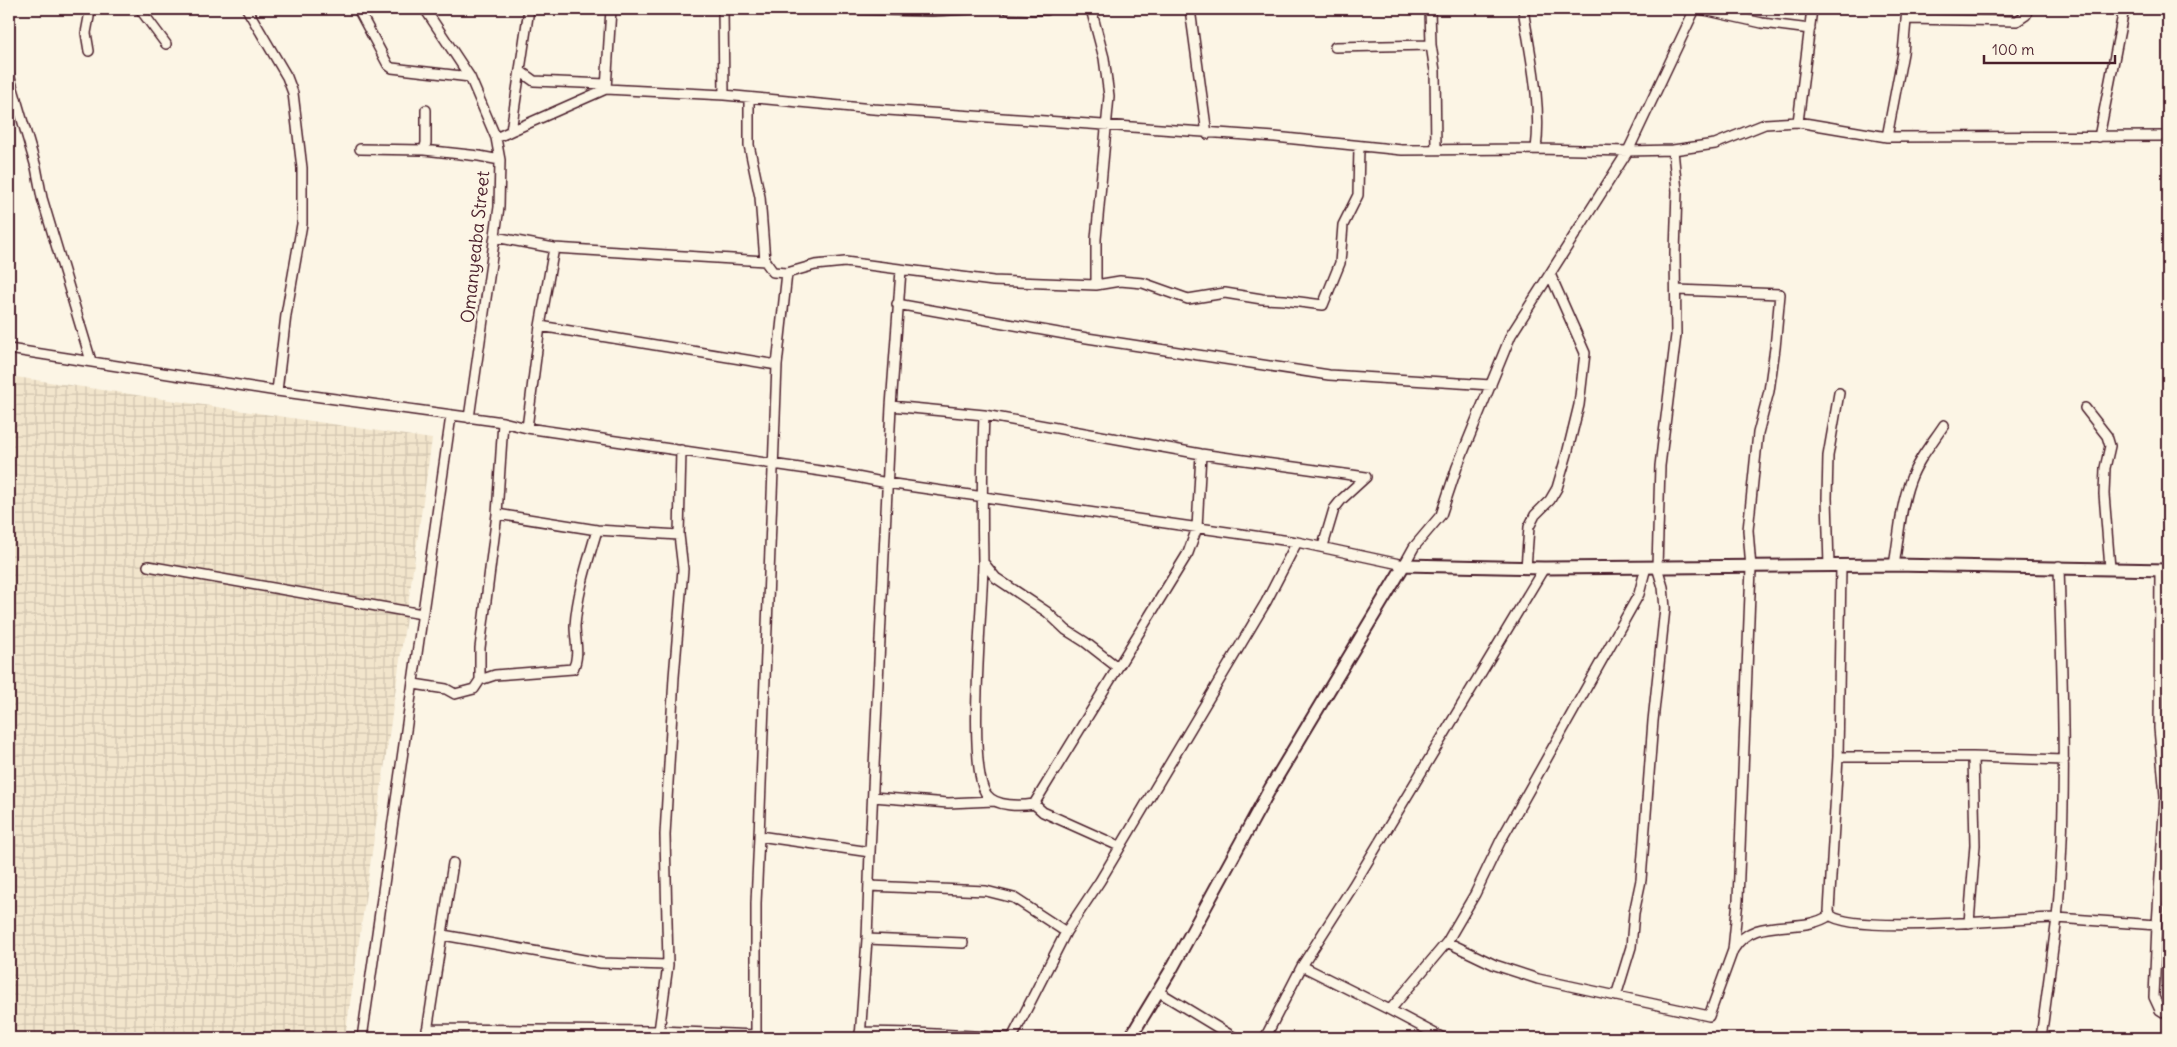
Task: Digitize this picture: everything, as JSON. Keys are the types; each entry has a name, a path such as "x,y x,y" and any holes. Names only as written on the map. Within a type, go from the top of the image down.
{"street":[{"path":"88,9 90,17 86,33 89,51"},
{"path":"140,9 166,44"},
{"path":"247,9 287,77 293,93 302,168 302,224 284,333 277,391"},
{"path":"358,9 388,65 392,68 470,77"},
{"name":"Omanyeaba Street","path":"424,9 470,77 496,138 500,160 499,207 469,418"},
{"path":"511,131 529,9"},
{"path":"606,86 611,9"},
{"path":"723,9 724,95"},
{"path":"842,9 932,11 970,9"},
{"path":"1007,9 1047,10"},
{"path":"1091,9 1108,82 1109,96 1096,239 1096,285"},
{"path":"1190,9 1207,134"},
{"path":"1430,9 1431,45 1435,71 1436,149"},
{"path":"1523,9 1537,110 1538,133 1536,149"},
{"path":"1130,1038 1158,992 1271,787 1414,547 1441,516 1457,467 1512,335 1628,151 1695,9"},
{"path":"1700,9 1762,23 1810,29"},
{"path":"1798,122 1812,9"},
{"path":"1887,137 1903,53 1907,9"},
{"path":"1906,20 2017,22 2026,15 2027,9"},
{"path":"2099,136 2124,9"},
{"path":"1335,47 1431,45"},
{"path":"520,71 534,81 724,95 883,110 1107,125 1207,134 1275,137 1402,150 1673,150 1716,144 1765,124 1798,122 1887,137 2168,136"},
{"path":"9,75 36,167 42,198 91,361"},
{"path":"496,138 606,86"},
{"path":"749,98 749,145 760,197 765,261 773,272 787,273 830,262 993,280 1096,285 1120,282 1143,283 1188,298 1225,293 1262,299 1324,305 1340,263 1342,229 1358,195 1359,146"},
{"path":"424,150 426,143 426,110"},
{"path":"360,149 424,150 500,160"},
{"path":"1390,1010 1447,942 1475,894 1501,840 1652,567 1660,466 1676,335 1677,290 1675,253 1677,186 1673,150"},
{"path":"495,237 554,248 765,261"},
{"path":"527,428 540,326 554,248"},
{"path":"901,270 891,406 867,939 860,1035 916,1033 1012,1038 1066,932 1100,881 1119,846 1266,602 1297,542"},
{"path":"453,863 427,1034 659,1031 756,1036 756,903 777,365 787,273"},
{"path":"1526,568 1529,527 1535,515 1550,500 1557,488 1579,405 1583,369 1584,350 1550,274"},
{"path":"1677,290 1780,294 1769,391 1758,433 1748,530 1751,568 1738,900 1733,950"},
{"path":"897,304 1087,338 1329,375 1491,385"},
{"path":"540,326 777,365"},
{"path":"9,349 277,391 503,422 527,428 774,463 887,483 1323,546 1404,566 1751,568 1894,565 2059,566 2164,570 2164,664 2159,728 2165,764 2165,854 2158,910 2153,990 2156,1005 2168,1015"},
{"path":"1829,566 1828,456 1840,393"},
{"path":"891,406 984,415 1201,454 1366,477 1334,509 1323,546"},
{"path":"2085,408 2108,436 2110,446 2105,468 2104,494 2110,568"},
{"path":"984,415 981,497 983,562 976,738 978,771 988,797 994,801"},
{"path":"362,1038 451,416"},
{"path":"414,684 446,689 455,694 474,689 480,680 480,648 496,514 503,422"},
{"path":"1894,565 1910,481 1915,469 1944,425"},
{"path":"659,1031 668,965 665,835 674,677 683,569 679,535 680,450"},
{"path":"1034,804 1117,667 1157,606 1192,545 1197,528 1201,454"},
{"path":"496,514 597,530 679,535"},
{"path":"480,680 495,676 573,669 578,660 575,626 582,581 597,530"},
{"path":"983,562 996,578 1047,612 1066,630 1092,647 1117,667"},
{"path":"148,566 422,614"},
{"path":"1842,566 1838,757 1828,907 1830,915 1838,919 1869,924 1969,924 2057,918 2157,925"},
{"path":"2041,1038 2057,918 2060,878 2064,760 2059,566"},
{"path":"1616,996 1631,947 1634,912 1641,880 1653,721 1665,608 1664,587 1652,567"},
{"path":"1264,1038 1302,966 1358,878 1544,568"},
{"path":"1838,757 1973,757 2064,760"},
{"path":"1969,924 1975,844 1973,757"},
{"path":"873,797 948,803 994,801 1023,805 1034,804 1043,812 1119,846"},
{"path":"759,836 870,852"},
{"path":"869,886 986,891 1014,898 1066,932"},
{"path":"2158,910 2168,908"},
{"path":"1447,942 1495,965 1520,973 1709,1016 1733,950 1738,942 1761,928 1813,924 1830,915"},
{"path":"443,935 601,963 668,965"},
{"path":"867,939 963,943"},
{"path":"1302,966 1443,1038"},
{"path":"1158,992 1235,1038"}],"shaded area":[{"path":"9,376 432,439 345,1038 9,1038"}]}
